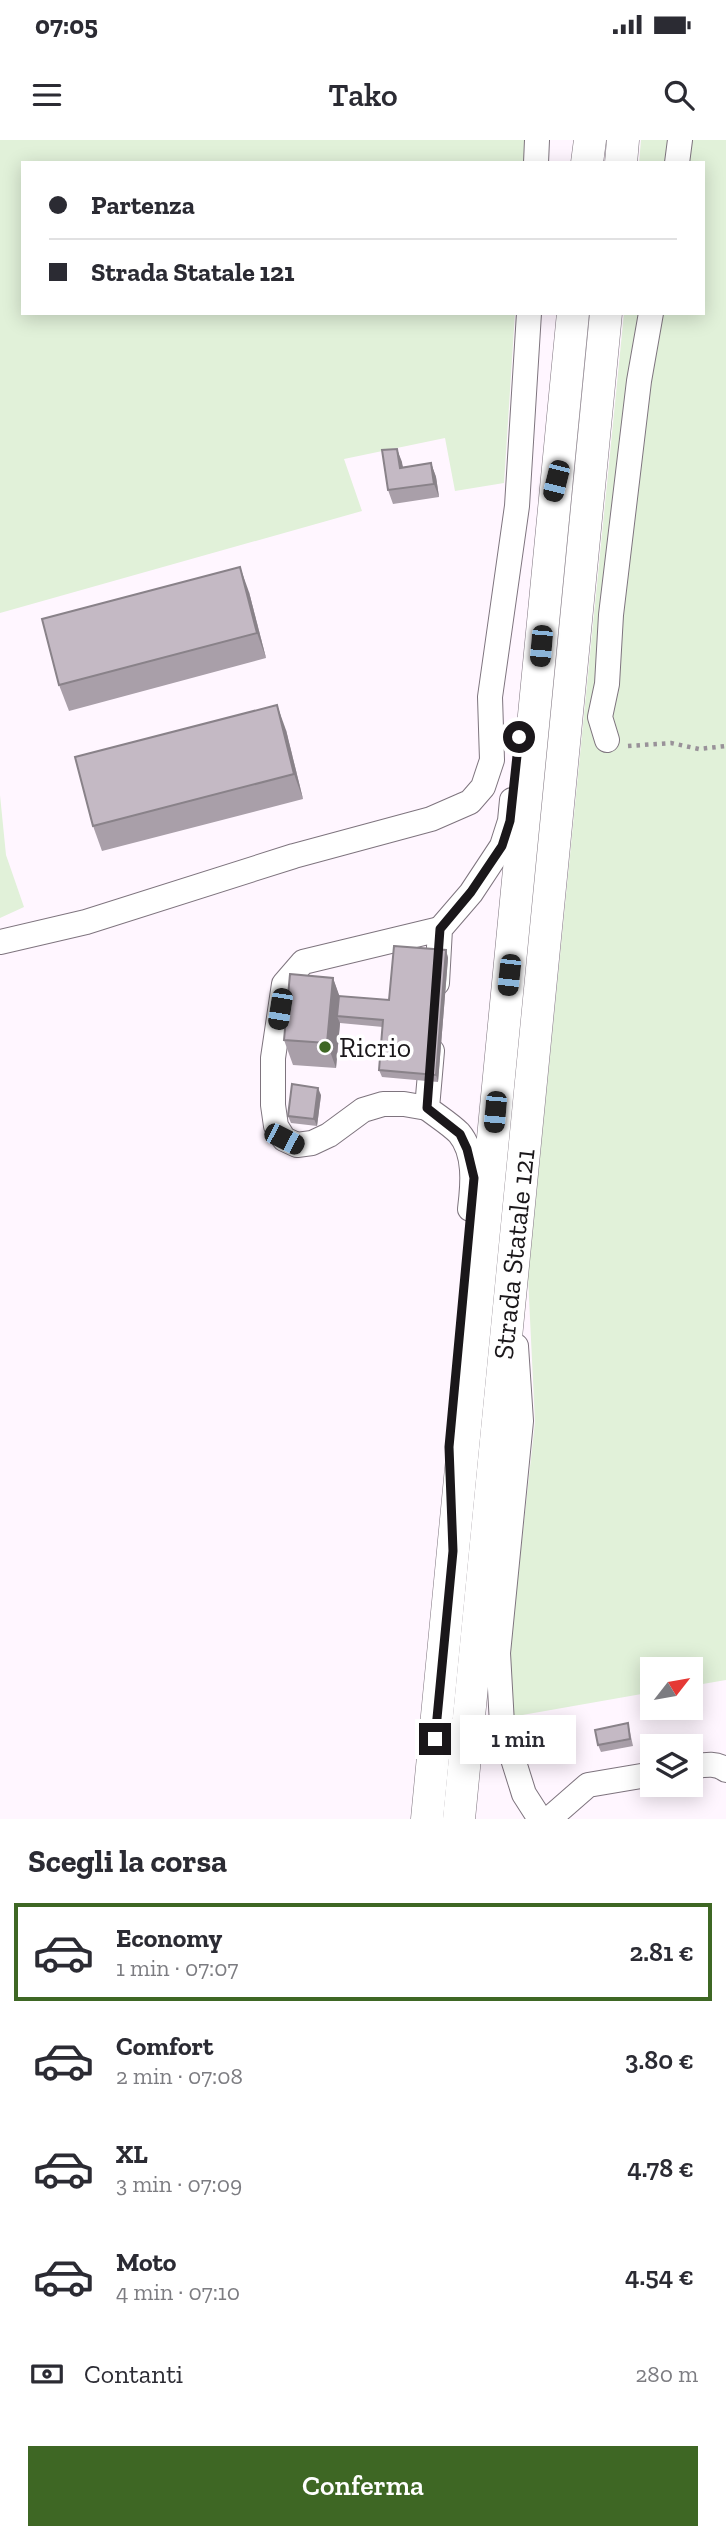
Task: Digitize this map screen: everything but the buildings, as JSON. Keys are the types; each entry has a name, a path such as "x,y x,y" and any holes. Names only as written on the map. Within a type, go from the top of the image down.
{"main road":[{"path":"587,161 590,140"},
{"path":"621,161 623,140"},
{"name":"Strada Statale 121","path":"427,1819 573,315"},
{"name":"Strada Statale 121","path":"458,1819 606,315"}],"lane":[{"path":"536,161 537,140"},
{"path":"677,161 680,140"},
{"path":"0,942 86,922 294,856 431,818 470,802 483,787 492,760 491,697 517,506 529,315"},
{"path":"607,740 600,717 607,684 611,615 639,381 651,315"},
{"path":"427,1108 440,929 471,892 502,846 510,821 536,562 556,481"},
{"path":"440,929 303,962 284,984 273,1058 273,1105 276,1126 284,1139 297,1145 312,1143 329,1135 363,1110 383,1104 404,1104 427,1108 460,1134 467,1149 474,1178 449,1447 453,1551"},
{"path":"512,1276 521,1421 498,1653 502,1724 524,1794 540,1819"},
{"path":"703,1765 720,1766 726,1770"},
{"path":"549,1819 588,1785 640,1776"}],"path":[{"path":"607,740 632,747 671,743 699,749 726,746"}],"green space":[{"path":"0,140 527,140 526,161 21,161 21,315 515,315 504,483 455,491 445,438 344,459 362,511 0,613"},
{"path":"641,140 726,140 726,1680 704,1684 704,1657 640,1657 640,1694 511,1717 506,1685 535,1422 528,1277 624,315 705,315 705,161 639,161"},
{"path":"0,795 6,855 24,907 0,918"}],"place":[{"name":"Ricrio","path":"325,1047"}],"route":[{"path":"435,1739 453,1551 449,1447 474,1178 467,1149 460,1134 427,1108 440,929 471,892 502,846 510,821 519,737"}]}
